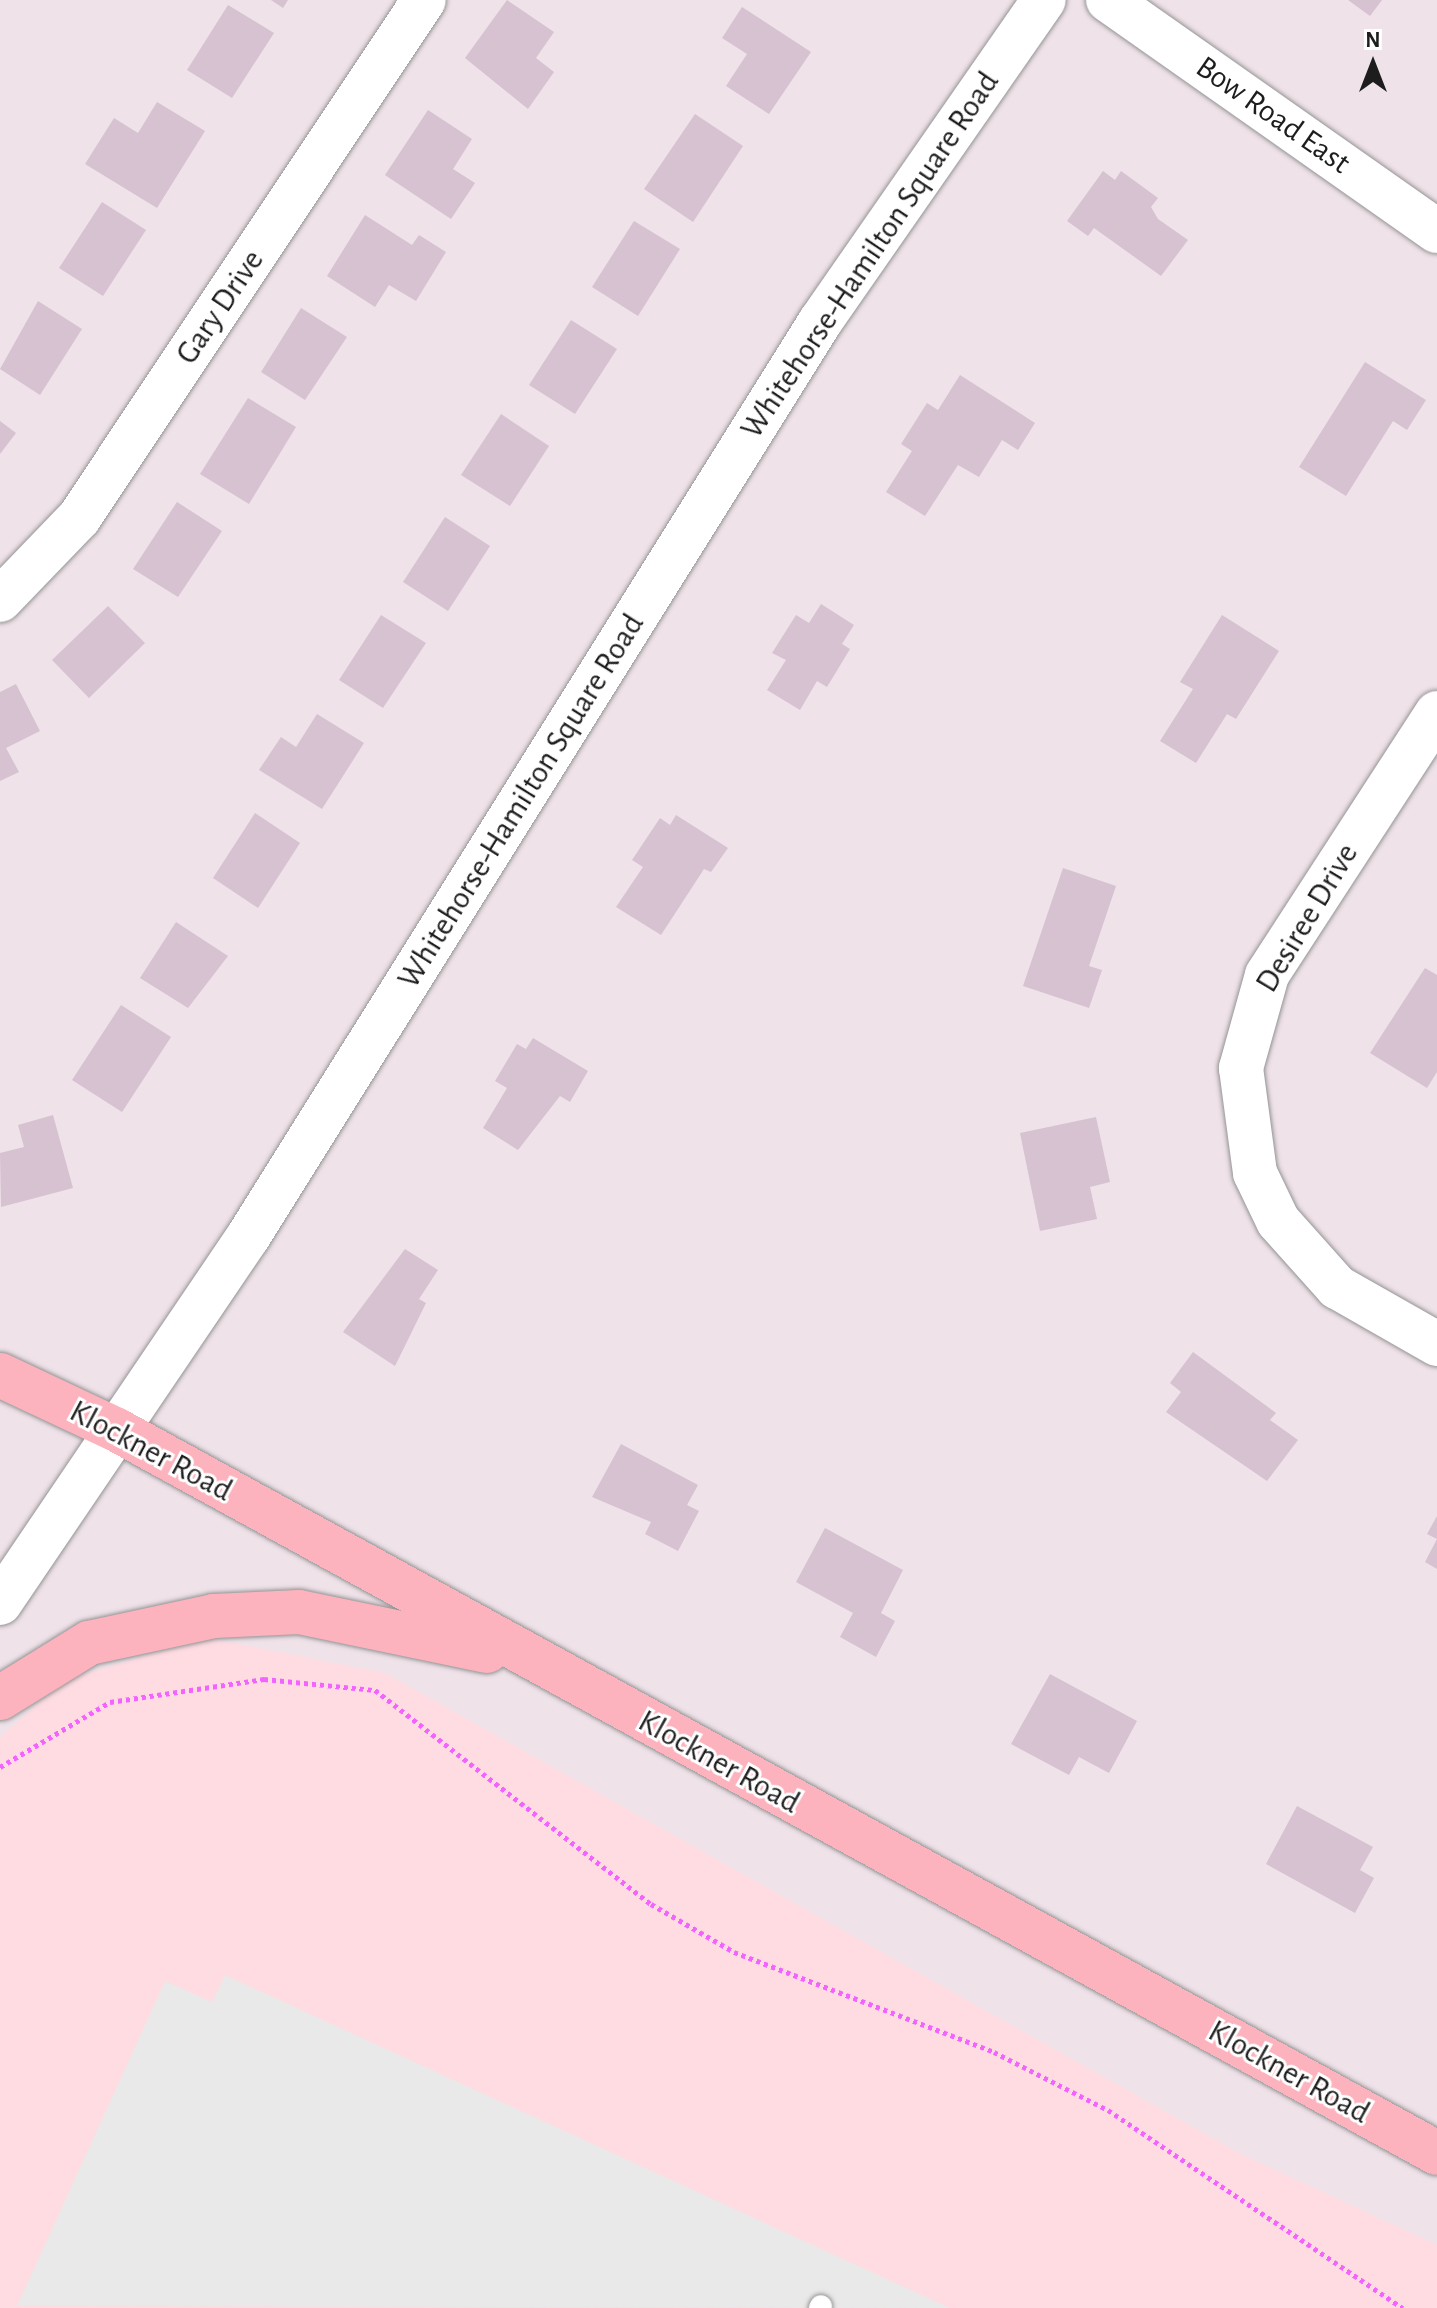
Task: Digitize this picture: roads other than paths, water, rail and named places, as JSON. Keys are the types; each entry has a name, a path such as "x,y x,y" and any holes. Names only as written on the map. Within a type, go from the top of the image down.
{"main road":[{"name":"Klockner Road","path":"0,1375 117,1430 1437,2153"},
{"path":"0,1698 89,1643 214,1616 299,1612 532,1660"}],"street":[{"name":"Gary Drive","path":"0,600 79,518 424,0"},
{"name":"Whitehorse-Hamilton Square Road","path":"0,1603 248,1237 820,322 1044,0"},
{"name":"Bow Road East","path":"1108,0 1437,231"},
{"name":"Desiree Drive","path":"1437,713 1267,975 1241,1068 1252,1160 1278,1221 1337,1287 1437,1344"}]}
